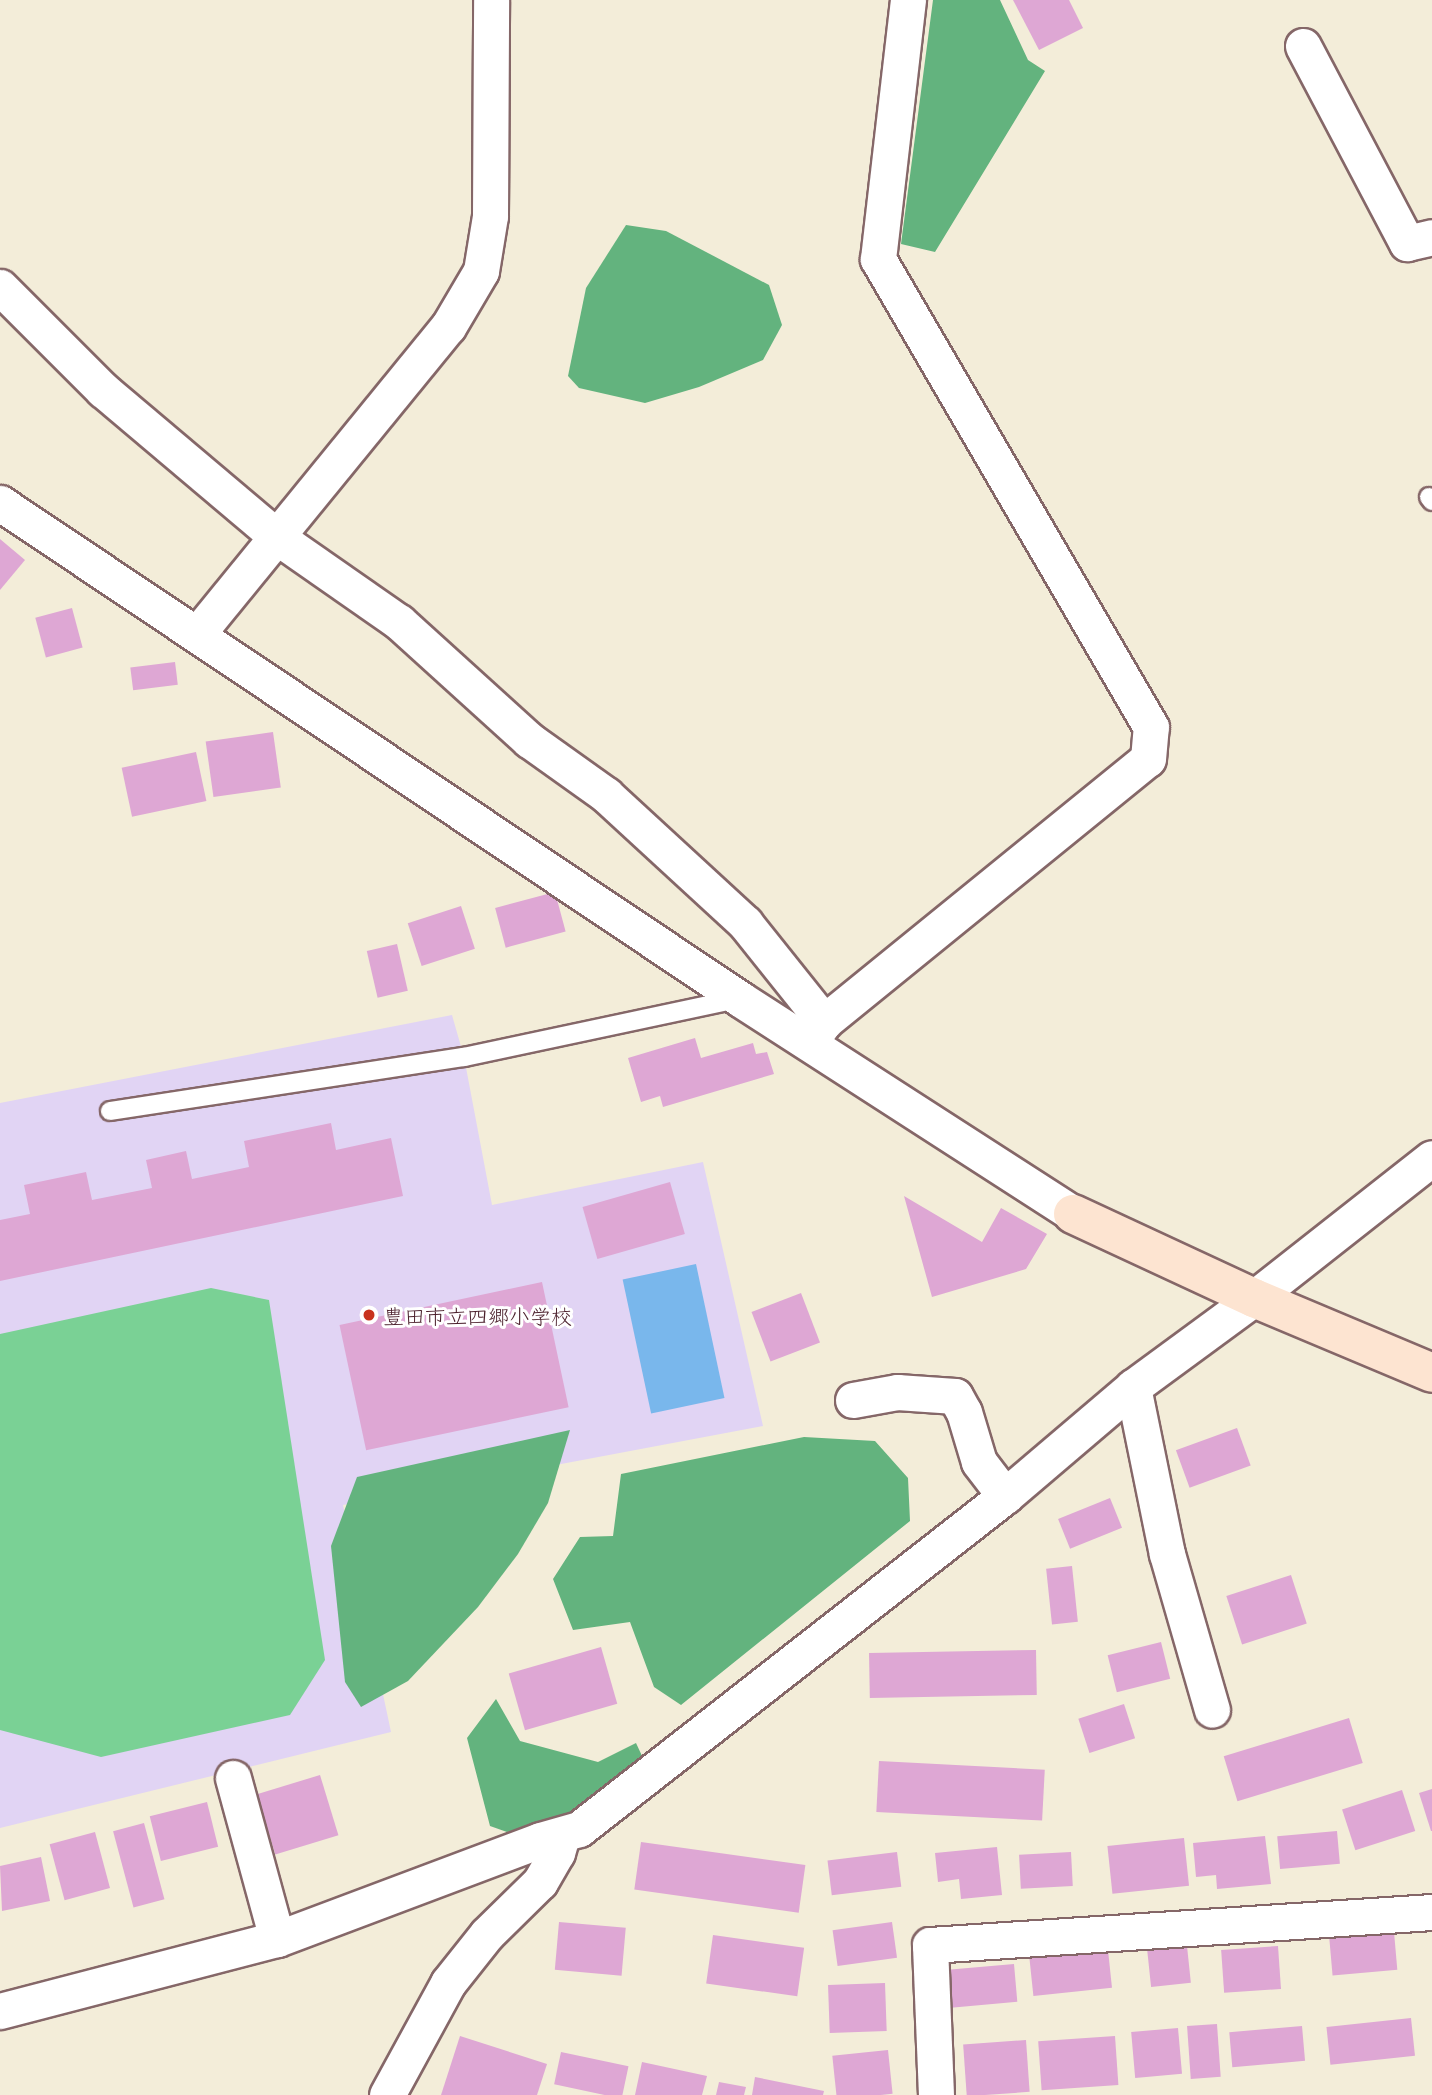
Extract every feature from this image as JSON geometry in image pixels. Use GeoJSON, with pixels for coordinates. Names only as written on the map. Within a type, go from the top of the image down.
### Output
{"type":"FeatureCollection","features":[{"type":"Feature","properties":{"kind":"street"},"geometry":{"type":"LineString","coordinates":[[198,632],[448,327],[481,271],[490,216],[491,0]]}},
{"type":"Feature","properties":{"kind":"street"},"geometry":{"type":"LineString","coordinates":[[817,1032],[1148,759],[1151,727],[878,259],[908,0]]}},
{"type":"Feature","properties":{"kind":"street"},"geometry":{"type":"LineString","coordinates":[[1303,46],[1407,243],[1432,237]]}},
{"type":"Feature","properties":{"kind":"street"},"geometry":{"type":"LineString","coordinates":[[0,287],[103,390],[277,537],[399,622],[529,740],[606,795],[745,923],[817,1032]]}},
{"type":"Feature","properties":{"kind":"street"},"geometry":{"type":"LineString","coordinates":[[0,503],[198,632],[740,999],[817,1032],[1073,1214],[1254,1298],[1432,1373]]}},
{"type":"Feature","properties":{"kind":"street"},"geometry":{"type":"LineString","coordinates":[[0,2011],[277,1939],[540,1840],[562,1835],[590,1821],[1005,1496],[1133,1387],[1254,1298],[1432,1158]]}},
{"type":"Feature","properties":{"kind":"street"},"geometry":{"type":"LineString","coordinates":[[1133,1387],[1167,1554],[1212,1710]]}},
{"type":"Feature","properties":{"kind":"street"},"geometry":{"type":"LineString","coordinates":[[853,1400],[897,1392],[955,1396],[964,1412],[979,1462],[1005,1496]]}},
{"type":"Feature","properties":{"kind":"street"},"geometry":{"type":"LineString","coordinates":[[233,1778],[277,1939]]}},
{"type":"Feature","properties":{"kind":"street"},"geometry":{"type":"LineString","coordinates":[[387,2095],[448,1983],[487,1934],[540,1882],[557,1853],[562,1835]]}},
{"type":"Feature","properties":{"kind":"street"},"geometry":{"type":"LineString","coordinates":[[936,2095],[930,1945],[1432,1912]]}},
{"type":"Feature","properties":{"kind":"lane"},"geometry":{"type":"LineString","coordinates":[[110,1111],[464,1057],[740,999]]}},
{"type":"Feature","properties":{"kind":"shaded area","name":"豊田市立四郷小学校"},"geometry":{"type":"Polygon","coordinates":[[[452,1015],[464,1057],[492,1205],[703,1162],[763,1426],[343,1505],[391,1732],[0,1828],[0,1103],[452,1015]]]}},
{"type":"Feature","properties":{"kind":"green space"},"geometry":{"type":"Polygon","coordinates":[[[933,0],[1000,0],[1028,60],[1045,71],[935,252],[901,244],[933,0]]]}},
{"type":"Feature","properties":{"kind":"green space"},"geometry":{"type":"Polygon","coordinates":[[[626,225],[666,231],[769,285],[782,325],[763,360],[699,387],[645,403],[579,388],[568,376],[586,288],[626,225]]]}},
{"type":"Feature","properties":{"kind":"green space"},"geometry":{"type":"Polygon","coordinates":[[[211,1288],[269,1300],[325,1660],[290,1715],[101,1757],[0,1730],[0,1334],[211,1288]]]}},
{"type":"Feature","properties":{"kind":"green space"},"geometry":{"type":"Polygon","coordinates":[[[570,1430],[548,1503],[518,1554],[478,1607],[408,1681],[361,1707],[345,1682],[331,1546],[357,1477],[570,1430]]]}},
{"type":"Feature","properties":{"kind":"green space"},"geometry":{"type":"Polygon","coordinates":[[[804,1437],[875,1441],[908,1478],[910,1521],[681,1705],[654,1687],[630,1622],[573,1630],[553,1579],[580,1537],[613,1536],[621,1474],[804,1437]]]}},
{"type":"Feature","properties":{"kind":"green space"},"geometry":{"type":"Polygon","coordinates":[[[496,1699],[520,1741],[598,1762],[636,1743],[643,1758],[569,1814],[507,1832],[490,1826],[467,1738],[496,1699]]]}},
{"type":"Feature","properties":{"kind":"water"},"geometry":{"type":"Polygon","coordinates":[[[696,1264],[724,1398],[651,1414],[623,1280],[696,1264]]]}},
{"type":"Feature","properties":{"kind":"building"},"geometry":{"type":"Polygon","coordinates":[[[1013,0],[1069,0],[1083,28],[1039,50],[1013,0]]]}},
{"type":"Feature","properties":{"kind":"building"},"geometry":{"type":"Polygon","coordinates":[[[0,539],[25,560],[0,590],[0,539]]]}},
{"type":"Feature","properties":{"kind":"building"},"geometry":{"type":"Polygon","coordinates":[[[72,608],[83,648],[46,657],[35,618],[72,608]]]}},
{"type":"Feature","properties":{"kind":"building"},"geometry":{"type":"Polygon","coordinates":[[[175,662],[178,685],[133,690],[130,667],[175,662]]]}},
{"type":"Feature","properties":{"kind":"building"},"geometry":{"type":"Polygon","coordinates":[[[273,732],[281,787],[213,797],[206,741],[273,732]]]}},
{"type":"Feature","properties":{"kind":"building"},"geometry":{"type":"Polygon","coordinates":[[[196,752],[206,801],[132,817],[122,768],[196,752]]]}},
{"type":"Feature","properties":{"kind":"building"},"geometry":{"type":"Polygon","coordinates":[[[555,892],[566,932],[506,948],[495,908],[555,892]]]}},
{"type":"Feature","properties":{"kind":"building"},"geometry":{"type":"Polygon","coordinates":[[[461,906],[475,949],[422,966],[408,923],[461,906]]]}},
{"type":"Feature","properties":{"kind":"building"},"geometry":{"type":"Polygon","coordinates":[[[397,944],[408,991],[378,998],[367,951],[397,944]]]}},
{"type":"Feature","properties":{"kind":"building"},"geometry":{"type":"Polygon","coordinates":[[[695,1038],[701,1058],[753,1043],[756,1054],[767,1052],[774,1074],[663,1107],[660,1096],[641,1102],[628,1058],[695,1038]]]}},
{"type":"Feature","properties":{"kind":"building"},"geometry":{"type":"Polygon","coordinates":[[[331,1123],[336,1150],[391,1138],[403,1196],[0,1281],[0,1220],[30,1214],[24,1185],[86,1172],[92,1200],[152,1188],[146,1160],[186,1151],[192,1179],[249,1167],[244,1141],[331,1123]]]}},
{"type":"Feature","properties":{"kind":"building"},"geometry":{"type":"Polygon","coordinates":[[[670,1182],[685,1234],[597,1259],[583,1207],[670,1182]]]}},
{"type":"Feature","properties":{"kind":"building"},"geometry":{"type":"Polygon","coordinates":[[[904,1196],[982,1242],[1001,1208],[1047,1234],[1026,1269],[932,1297],[904,1196]]]}},
{"type":"Feature","properties":{"kind":"building"},"geometry":{"type":"Polygon","coordinates":[[[542,1282],[569,1407],[366,1450],[340,1325],[542,1282]]]}},
{"type":"Feature","properties":{"kind":"building"},"geometry":{"type":"Polygon","coordinates":[[[801,1293],[820,1342],[771,1361],[752,1312],[801,1293]]]}},
{"type":"Feature","properties":{"kind":"building"},"geometry":{"type":"Polygon","coordinates":[[[1237,1428],[1251,1466],[1190,1488],[1176,1450],[1237,1428]]]}},
{"type":"Feature","properties":{"kind":"building"},"geometry":{"type":"Polygon","coordinates":[[[1110,1498],[1122,1528],[1070,1549],[1058,1519],[1110,1498]]]}},
{"type":"Feature","properties":{"kind":"building"},"geometry":{"type":"Polygon","coordinates":[[[1072,1566],[1078,1622],[1052,1624],[1046,1569],[1072,1566]]]}},
{"type":"Feature","properties":{"kind":"building"},"geometry":{"type":"Polygon","coordinates":[[[1291,1575],[1307,1624],[1242,1645],[1226,1596],[1291,1575]]]}},
{"type":"Feature","properties":{"kind":"building"},"geometry":{"type":"Polygon","coordinates":[[[1161,1642],[1170,1679],[1117,1692],[1108,1655],[1161,1642]]]}},
{"type":"Feature","properties":{"kind":"building"},"geometry":{"type":"Polygon","coordinates":[[[601,1647],[617,1704],[525,1730],[509,1673],[601,1647]]]}},
{"type":"Feature","properties":{"kind":"building"},"geometry":{"type":"Polygon","coordinates":[[[1036,1650],[1037,1695],[870,1698],[869,1653],[1036,1650]]]}},
{"type":"Feature","properties":{"kind":"building"},"geometry":{"type":"Polygon","coordinates":[[[1124,1704],[1135,1738],[1089,1753],[1078,1719],[1124,1704]]]}},
{"type":"Feature","properties":{"kind":"building"},"geometry":{"type":"Polygon","coordinates":[[[1349,1718],[1363,1763],[1237,1801],[1224,1756],[1349,1718]]]}},
{"type":"Feature","properties":{"kind":"building"},"geometry":{"type":"Polygon","coordinates":[[[879,1761],[1045,1770],[1042,1821],[876,1812],[879,1761]]]}},
{"type":"Feature","properties":{"kind":"building"},"geometry":{"type":"Polygon","coordinates":[[[320,1775],[338,1835],[275,1855],[257,1794],[320,1775]]]}},
{"type":"Feature","properties":{"kind":"building"},"geometry":{"type":"Polygon","coordinates":[[[1432,1789],[1432,1831],[1431,1831],[1419,1793],[1432,1789]]]}},
{"type":"Feature","properties":{"kind":"building"},"geometry":{"type":"Polygon","coordinates":[[[1402,1790],[1415,1831],[1355,1850],[1342,1809],[1402,1790]]]}},
{"type":"Feature","properties":{"kind":"building"},"geometry":{"type":"Polygon","coordinates":[[[207,1802],[218,1847],[161,1861],[150,1816],[207,1802]]]}},
{"type":"Feature","properties":{"kind":"building"},"geometry":{"type":"Polygon","coordinates":[[[144,1823],[164,1899],[134,1908],[113,1831],[144,1823]]]}},
{"type":"Feature","properties":{"kind":"building"},"geometry":{"type":"Polygon","coordinates":[[[1337,1831],[1340,1864],[1280,1869],[1277,1836],[1337,1831]]]}},
{"type":"Feature","properties":{"kind":"building"},"geometry":{"type":"Polygon","coordinates":[[[95,1832],[110,1888],[65,1900],[50,1844],[95,1832]]]}},
{"type":"Feature","properties":{"kind":"building"},"geometry":{"type":"Polygon","coordinates":[[[1265,1836],[1271,1884],[1217,1889],[1216,1875],[1196,1877],[1193,1843],[1265,1836]]]}},
{"type":"Feature","properties":{"kind":"building"},"geometry":{"type":"Polygon","coordinates":[[[1184,1838],[1189,1886],[1112,1894],[1107,1846],[1184,1838]]]}},
{"type":"Feature","properties":{"kind":"building"},"geometry":{"type":"Polygon","coordinates":[[[641,1842],[805,1865],[799,1913],[634,1890],[641,1842]]]}},
{"type":"Feature","properties":{"kind":"building"},"geometry":{"type":"Polygon","coordinates":[[[997,1847],[1002,1895],[961,1899],[959,1879],[938,1882],[935,1853],[997,1847]]]}},
{"type":"Feature","properties":{"kind":"building"},"geometry":{"type":"Polygon","coordinates":[[[897,1852],[901,1887],[832,1895],[828,1861],[897,1852]]]}},
{"type":"Feature","properties":{"kind":"building"},"geometry":{"type":"Polygon","coordinates":[[[1071,1852],[1073,1886],[1021,1889],[1019,1855],[1071,1852]]]}},
{"type":"Feature","properties":{"kind":"building"},"geometry":{"type":"Polygon","coordinates":[[[41,1857],[50,1901],[2,1911],[0,1866],[41,1857]]]}},
{"type":"Feature","properties":{"kind":"building"},"geometry":{"type":"Polygon","coordinates":[[[559,1922],[626,1928],[622,1976],[555,1970],[559,1922]]]}},
{"type":"Feature","properties":{"kind":"building"},"geometry":{"type":"Polygon","coordinates":[[[892,1922],[897,1958],[838,1966],[833,1930],[892,1922]]]}},
{"type":"Feature","properties":{"kind":"building"},"geometry":{"type":"Polygon","coordinates":[[[1394,1932],[1397,1970],[1333,1976],[1329,1938],[1394,1932]]]}},
{"type":"Feature","properties":{"kind":"building"},"geometry":{"type":"Polygon","coordinates":[[[713,1935],[804,1948],[797,1996],[706,1984],[713,1935]]]}},
{"type":"Feature","properties":{"kind":"building"},"geometry":{"type":"Polygon","coordinates":[[[1187,1946],[1191,1983],[1151,1987],[1147,1950],[1187,1946]]]}},
{"type":"Feature","properties":{"kind":"building"},"geometry":{"type":"Polygon","coordinates":[[[1278,1946],[1281,1989],[1224,1993],[1221,1950],[1278,1946]]]}},
{"type":"Feature","properties":{"kind":"building"},"geometry":{"type":"Polygon","coordinates":[[[1108,1950],[1112,1988],[1033,1996],[1029,1958],[1108,1950]]]}},
{"type":"Feature","properties":{"kind":"building"},"geometry":{"type":"Polygon","coordinates":[[[1014,1964],[1017,2002],[946,2008],[942,1970],[1014,1964]]]}},
{"type":"Feature","properties":{"kind":"building"},"geometry":{"type":"Polygon","coordinates":[[[885,1983],[887,2031],[830,2033],[828,1985],[885,1983]]]}},
{"type":"Feature","properties":{"kind":"building"},"geometry":{"type":"Polygon","coordinates":[[[1411,2018],[1415,2056],[1330,2065],[1326,2027],[1411,2018]]]}},
{"type":"Feature","properties":{"kind":"building"},"geometry":{"type":"Polygon","coordinates":[[[1217,2024],[1221,2077],[1191,2079],[1187,2026],[1217,2024]]]}},
{"type":"Feature","properties":{"kind":"building"},"geometry":{"type":"Polygon","coordinates":[[[1302,2026],[1305,2061],[1232,2067],[1229,2032],[1302,2026]]]}},
{"type":"Feature","properties":{"kind":"building"},"geometry":{"type":"Polygon","coordinates":[[[1178,2028],[1182,2074],[1135,2078],[1131,2032],[1178,2028]]]}},
{"type":"Feature","properties":{"kind":"building"},"geometry":{"type":"Polygon","coordinates":[[[460,2036],[547,2064],[537,2095],[441,2095],[460,2036]]]}},
{"type":"Feature","properties":{"kind":"building"},"geometry":{"type":"Polygon","coordinates":[[[1115,2036],[1118,2085],[1042,2090],[1038,2041],[1115,2036]]]}},
{"type":"Feature","properties":{"kind":"building"},"geometry":{"type":"Polygon","coordinates":[[[1026,2040],[1030,2092],[967,2095],[963,2044],[1026,2040]]]}},
{"type":"Feature","properties":{"kind":"building"},"geometry":{"type":"Polygon","coordinates":[[[888,2050],[893,2094],[836,2095],[832,2056],[888,2050]]]}},
{"type":"Feature","properties":{"kind":"building"},"geometry":{"type":"Polygon","coordinates":[[[561,2052],[628,2066],[622,2095],[605,2095],[554,2084],[561,2052]]]}},
{"type":"Feature","properties":{"kind":"building"},"geometry":{"type":"Polygon","coordinates":[[[642,2062],[707,2076],[702,2095],[635,2095],[642,2062]]]}},
{"type":"Feature","properties":{"kind":"building"},"geometry":{"type":"Polygon","coordinates":[[[755,2077],[824,2091],[823,2095],[752,2095],[755,2077]]]}},
{"type":"Feature","properties":{"kind":"building"},"geometry":{"type":"Polygon","coordinates":[[[719,2082],[746,2087],[744,2095],[716,2095],[719,2082]]]}},
{"type":"Feature","properties":{"kind":"place","name":"豊田市立四郷小学校"},"geometry":{"type":"Point","coordinates":[369,1315]}}]}
